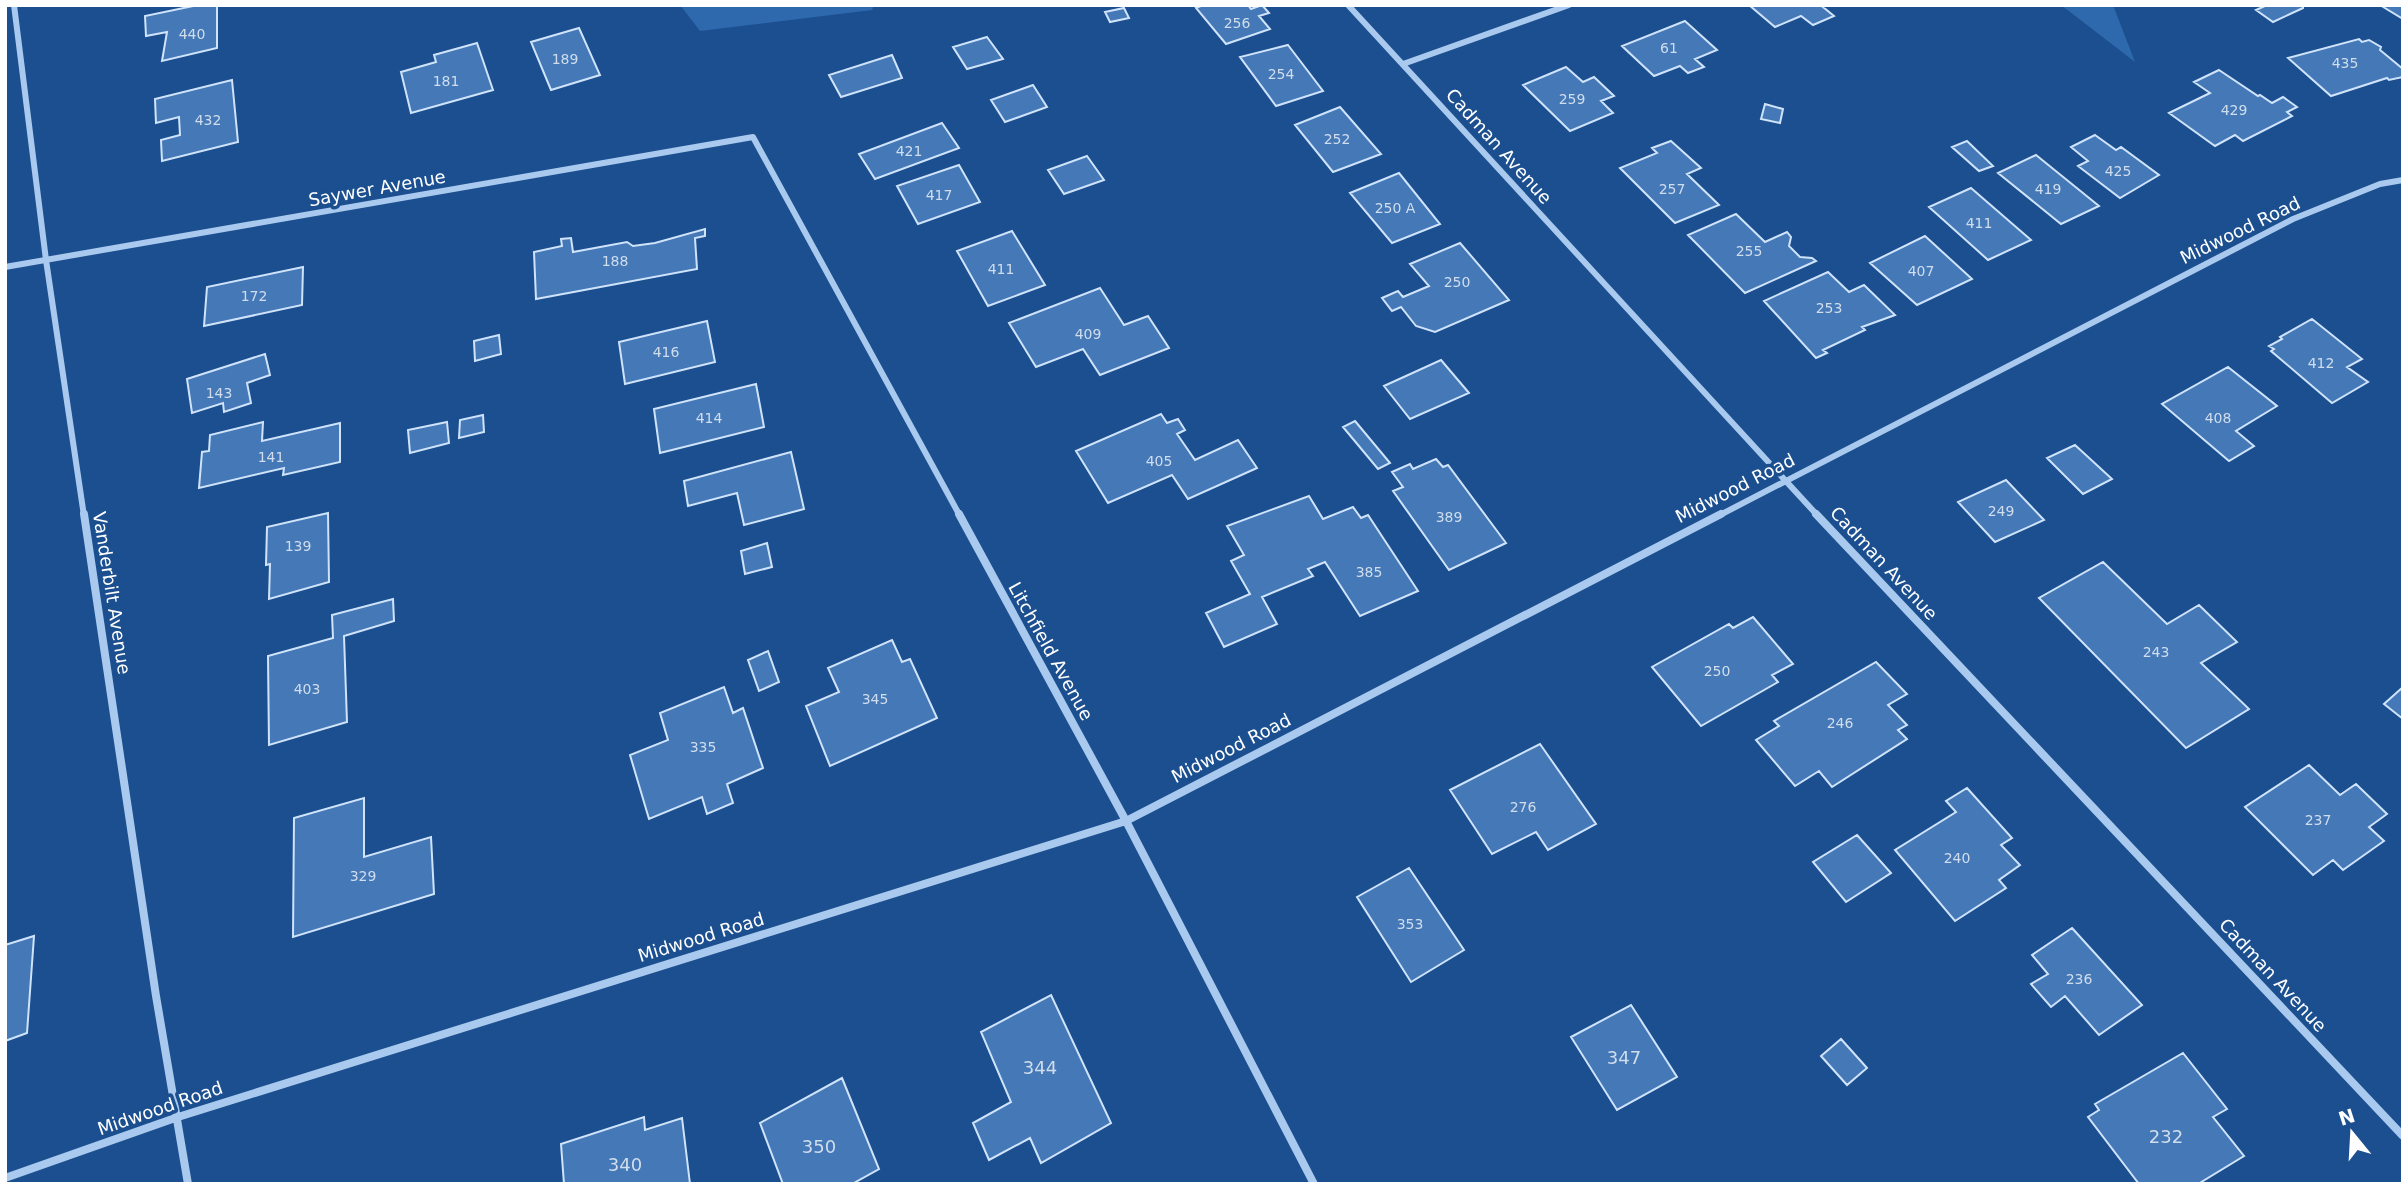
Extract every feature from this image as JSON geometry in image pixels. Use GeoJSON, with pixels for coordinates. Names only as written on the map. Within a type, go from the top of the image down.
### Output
{"type":"FeatureCollection","features":[{"type":"Feature","properties":{"kind":"street","name":"Vanderbilt Avenue"},"geometry":{"type":"LineString","coordinates":[[14,5],[46,260],[156,996],[188,1184]]}},
{"type":"Feature","properties":{"kind":"street","name":"Cadman Avenue"},"geometry":{"type":"LineString","coordinates":[[1348,5],[1784,480],[2403,1136]]}},
{"type":"Feature","properties":{"kind":"street"},"geometry":{"type":"LineString","coordinates":[[1403,64],[1569,5]]}},
{"type":"Feature","properties":{"kind":"street","name":"Saywer Avenue"},"geometry":{"type":"LineString","coordinates":[[5,267],[753,137]]}},
{"type":"Feature","properties":{"kind":"street","name":"Litchfield Avenue"},"geometry":{"type":"LineString","coordinates":[[753,137],[1126,821],[1314,1184]]}},
{"type":"Feature","properties":{"kind":"street","name":"Midwood Road"},"geometry":{"type":"LineString","coordinates":[[5,1178],[178,1117],[1126,821],[2293,219],[2379,184],[2403,180]]}},
{"type":"Feature","properties":{"kind":"shaded area"},"geometry":{"type":"Polygon","coordinates":[[[680,5],[874,5],[872,10],[700,31],[680,5]]]}},
{"type":"Feature","properties":{"kind":"shaded area"},"geometry":{"type":"Polygon","coordinates":[[[2061,5],[2113,5],[2135,62],[2061,5]]]}},
{"type":"Feature","properties":{"kind":"building"},"geometry":{"type":"Polygon","coordinates":[[[198,5],[217,5],[217,48],[162,61],[167,32],[146,36],[145,16],[198,5]]]}},
{"type":"Feature","properties":{"kind":"building"},"geometry":{"type":"Polygon","coordinates":[[[1203,5],[1248,5],[1251,9],[1262,5],[1269,13],[1259,16],[1270,29],[1226,44],[1196,8],[1203,5]]]}},
{"type":"Feature","properties":{"kind":"building"},"geometry":{"type":"Polygon","coordinates":[[[1749,5],[1828,5],[1823,7],[1834,16],[1813,25],[1801,16],[1775,27],[1749,5]]]}},
{"type":"Feature","properties":{"kind":"building"},"geometry":{"type":"Polygon","coordinates":[[[2267,5],[2303,5],[2303,8],[2273,22],[2256,10],[2267,5]]]}},
{"type":"Feature","properties":{"kind":"building"},"geometry":{"type":"Polygon","coordinates":[[[2380,5],[2403,5],[2403,19],[2380,5]]]}},
{"type":"Feature","properties":{"kind":"building"},"geometry":{"type":"Polygon","coordinates":[[[1124,8],[1129,18],[1110,22],[1105,12],[1124,8]]]}},
{"type":"Feature","properties":{"kind":"building"},"geometry":{"type":"Polygon","coordinates":[[[1685,21],[1717,50],[1695,59],[1704,67],[1688,73],[1680,66],[1654,76],[1622,46],[1685,21]]]}},
{"type":"Feature","properties":{"kind":"building"},"geometry":{"type":"Polygon","coordinates":[[[579,28],[600,75],[551,90],[531,42],[579,28]]]}},
{"type":"Feature","properties":{"kind":"building"},"geometry":{"type":"Polygon","coordinates":[[[987,37],[1003,59],[967,69],[953,47],[987,37]]]}},
{"type":"Feature","properties":{"kind":"building"},"geometry":{"type":"Polygon","coordinates":[[[2359,39],[2362,42],[2369,40],[2381,47],[2380,50],[2403,69],[2403,77],[2389,80],[2387,78],[2331,96],[2288,58],[2359,39]]]}},
{"type":"Feature","properties":{"kind":"building"},"geometry":{"type":"Polygon","coordinates":[[[477,43],[493,90],[411,113],[401,72],[436,62],[434,55],[477,43]]]}},
{"type":"Feature","properties":{"kind":"building"},"geometry":{"type":"Polygon","coordinates":[[[1288,45],[1323,91],[1276,106],[1240,57],[1288,45]]]}},
{"type":"Feature","properties":{"kind":"building"},"geometry":{"type":"Polygon","coordinates":[[[892,55],[902,78],[841,97],[829,75],[892,55]]]}},
{"type":"Feature","properties":{"kind":"building"},"geometry":{"type":"Polygon","coordinates":[[[1566,67],[1583,82],[1594,77],[1614,96],[1601,101],[1613,113],[1570,131],[1523,85],[1566,67]]]}},
{"type":"Feature","properties":{"kind":"building"},"geometry":{"type":"Polygon","coordinates":[[[2219,70],[2272,103],[2283,97],[2297,107],[2287,112],[2292,116],[2243,141],[2235,135],[2215,146],[2169,113],[2210,93],[2194,82],[2219,70]]]}},
{"type":"Feature","properties":{"kind":"building"},"geometry":{"type":"Polygon","coordinates":[[[232,80],[238,142],[162,161],[161,140],[180,135],[179,117],[156,123],[155,99],[232,80]]]}},
{"type":"Feature","properties":{"kind":"building"},"geometry":{"type":"Polygon","coordinates":[[[1033,85],[1047,107],[1005,122],[991,100],[1033,85]]]}},
{"type":"Feature","properties":{"kind":"building"},"geometry":{"type":"Polygon","coordinates":[[[1765,104],[1783,109],[1780,123],[1761,119],[1765,104]]]}},
{"type":"Feature","properties":{"kind":"building"},"geometry":{"type":"Polygon","coordinates":[[[1340,107],[1381,154],[1333,172],[1295,125],[1340,107]]]}},
{"type":"Feature","properties":{"kind":"building"},"geometry":{"type":"Polygon","coordinates":[[[942,123],[959,148],[875,179],[859,154],[942,123]]]}},
{"type":"Feature","properties":{"kind":"building"},"geometry":{"type":"Polygon","coordinates":[[[2095,135],[2116,150],[2121,147],[2159,175],[2120,198],[2078,166],[2088,161],[2071,147],[2095,135]]]}},
{"type":"Feature","properties":{"kind":"building"},"geometry":{"type":"Polygon","coordinates":[[[1671,141],[1701,168],[1687,174],[1719,205],[1675,223],[1620,168],[1657,153],[1652,148],[1671,141]]]}},
{"type":"Feature","properties":{"kind":"building"},"geometry":{"type":"Polygon","coordinates":[[[1967,141],[1993,166],[1979,171],[1952,147],[1967,141]]]}},
{"type":"Feature","properties":{"kind":"building"},"geometry":{"type":"Polygon","coordinates":[[[2036,155],[2099,206],[2061,224],[1998,173],[2036,155]]]}},
{"type":"Feature","properties":{"kind":"building"},"geometry":{"type":"Polygon","coordinates":[[[1087,156],[1104,180],[1064,194],[1048,170],[1087,156]]]}},
{"type":"Feature","properties":{"kind":"building"},"geometry":{"type":"Polygon","coordinates":[[[959,165],[980,202],[918,224],[897,186],[959,165]]]}},
{"type":"Feature","properties":{"kind":"building"},"geometry":{"type":"Polygon","coordinates":[[[1399,173],[1440,224],[1392,243],[1350,193],[1399,173]]]}},
{"type":"Feature","properties":{"kind":"building"},"geometry":{"type":"Polygon","coordinates":[[[1971,188],[2031,240],[1988,260],[1929,207],[1971,188]]]}},
{"type":"Feature","properties":{"kind":"building"},"geometry":{"type":"Polygon","coordinates":[[[1736,214],[1765,242],[1787,232],[1791,237],[1789,246],[1800,257],[1816,261],[1745,293],[1688,235],[1736,214]]]}},
{"type":"Feature","properties":{"kind":"building"},"geometry":{"type":"Polygon","coordinates":[[[705,229],[705,236],[695,238],[697,269],[536,299],[534,252],[562,246],[561,239],[571,238],[573,252],[627,242],[633,246],[655,243],[705,229]]]}},
{"type":"Feature","properties":{"kind":"building"},"geometry":{"type":"Polygon","coordinates":[[[1012,231],[1045,285],[988,306],[957,251],[1012,231]]]}},
{"type":"Feature","properties":{"kind":"building"},"geometry":{"type":"Polygon","coordinates":[[[1925,236],[1972,279],[1917,305],[1870,263],[1925,236]]]}},
{"type":"Feature","properties":{"kind":"building"},"geometry":{"type":"Polygon","coordinates":[[[1460,243],[1509,300],[1435,332],[1416,326],[1401,307],[1392,311],[1382,298],[1398,291],[1403,297],[1429,286],[1410,264],[1460,243]]]}},
{"type":"Feature","properties":{"kind":"building"},"geometry":{"type":"Polygon","coordinates":[[[303,267],[302,305],[204,326],[207,287],[303,267]]]}},
{"type":"Feature","properties":{"kind":"building"},"geometry":{"type":"Polygon","coordinates":[[[1828,272],[1849,292],[1864,285],[1895,315],[1862,327],[1865,330],[1823,350],[1827,353],[1816,358],[1764,301],[1828,272]]]}},
{"type":"Feature","properties":{"kind":"building"},"geometry":{"type":"Polygon","coordinates":[[[1100,288],[1124,325],[1148,316],[1169,348],[1100,375],[1083,349],[1036,367],[1009,323],[1100,288]]]}},
{"type":"Feature","properties":{"kind":"building"},"geometry":{"type":"Polygon","coordinates":[[[2312,319],[2362,359],[2347,367],[2368,382],[2332,403],[2271,351],[2274,349],[2269,346],[2312,319]]]}},
{"type":"Feature","properties":{"kind":"building"},"geometry":{"type":"Polygon","coordinates":[[[707,321],[715,362],[625,384],[619,342],[707,321]]]}},
{"type":"Feature","properties":{"kind":"building"},"geometry":{"type":"Polygon","coordinates":[[[499,335],[501,354],[475,361],[474,341],[499,335]]]}},
{"type":"Feature","properties":{"kind":"building"},"geometry":{"type":"Polygon","coordinates":[[[265,354],[270,375],[247,383],[251,403],[224,412],[223,403],[192,413],[187,379],[265,354]]]}},
{"type":"Feature","properties":{"kind":"building"},"geometry":{"type":"Polygon","coordinates":[[[1441,360],[1469,393],[1410,419],[1384,386],[1441,360]]]}},
{"type":"Feature","properties":{"kind":"building"},"geometry":{"type":"Polygon","coordinates":[[[2228,367],[2277,406],[2236,431],[2254,446],[2229,461],[2162,404],[2228,367]]]}},
{"type":"Feature","properties":{"kind":"building"},"geometry":{"type":"Polygon","coordinates":[[[756,384],[764,427],[660,453],[654,409],[756,384]]]}},
{"type":"Feature","properties":{"kind":"building"},"geometry":{"type":"Polygon","coordinates":[[[1161,414],[1167,423],[1178,419],[1185,430],[1177,434],[1195,460],[1238,440],[1257,468],[1188,499],[1172,475],[1108,503],[1076,451],[1161,414]]]}},
{"type":"Feature","properties":{"kind":"building"},"geometry":{"type":"Polygon","coordinates":[[[483,415],[484,432],[459,438],[460,420],[483,415]]]}},
{"type":"Feature","properties":{"kind":"building"},"geometry":{"type":"Polygon","coordinates":[[[1355,421],[1390,463],[1378,469],[1343,427],[1355,421]]]}},
{"type":"Feature","properties":{"kind":"building"},"geometry":{"type":"Polygon","coordinates":[[[263,422],[262,441],[340,423],[340,462],[283,475],[284,468],[199,488],[202,452],[209,451],[210,435],[263,422]]]}},
{"type":"Feature","properties":{"kind":"building"},"geometry":{"type":"Polygon","coordinates":[[[447,422],[449,443],[410,453],[408,430],[447,422]]]}},
{"type":"Feature","properties":{"kind":"building"},"geometry":{"type":"Polygon","coordinates":[[[2075,445],[2112,479],[2083,494],[2047,458],[2075,445]]]}},
{"type":"Feature","properties":{"kind":"building"},"geometry":{"type":"Polygon","coordinates":[[[791,452],[804,509],[744,525],[737,493],[688,506],[684,481],[791,452]]]}},
{"type":"Feature","properties":{"kind":"building"},"geometry":{"type":"Polygon","coordinates":[[[1436,459],[1443,467],[1448,465],[1506,543],[1449,570],[1393,491],[1403,487],[1392,472],[1410,464],[1413,469],[1436,459]]]}},
{"type":"Feature","properties":{"kind":"building"},"geometry":{"type":"Polygon","coordinates":[[[2006,480],[2044,520],[1995,542],[1958,502],[2006,480]]]}},
{"type":"Feature","properties":{"kind":"building"},"geometry":{"type":"Polygon","coordinates":[[[1309,496],[1323,519],[1353,507],[1361,518],[1368,515],[1418,591],[1360,616],[1325,562],[1308,569],[1313,576],[1262,597],[1277,624],[1224,647],[1206,613],[1250,594],[1231,561],[1244,555],[1227,526],[1309,496]]]}},
{"type":"Feature","properties":{"kind":"building"},"geometry":{"type":"Polygon","coordinates":[[[328,513],[329,582],[269,599],[267,527],[328,513]]]}},
{"type":"Feature","properties":{"kind":"building"},"geometry":{"type":"Polygon","coordinates":[[[767,543],[772,567],[745,574],[741,551],[767,543]]]}},
{"type":"Feature","properties":{"kind":"building"},"geometry":{"type":"Polygon","coordinates":[[[2103,562],[2167,624],[2199,605],[2237,642],[2201,663],[2249,709],[2186,748],[2039,598],[2103,562]]]}},
{"type":"Feature","properties":{"kind":"building"},"geometry":{"type":"Polygon","coordinates":[[[393,599],[394,621],[344,636],[347,722],[269,745],[268,656],[333,638],[332,615],[393,599]]]}},
{"type":"Feature","properties":{"kind":"building"},"geometry":{"type":"Polygon","coordinates":[[[1753,617],[1793,664],[1772,675],[1778,682],[1701,726],[1652,667],[1729,624],[1733,628],[1753,617]]]}},
{"type":"Feature","properties":{"kind":"building"},"geometry":{"type":"Polygon","coordinates":[[[892,640],[902,662],[910,659],[937,718],[830,766],[806,706],[839,692],[828,668],[892,640]]]}},
{"type":"Feature","properties":{"kind":"building"},"geometry":{"type":"Polygon","coordinates":[[[768,651],[779,682],[759,691],[748,660],[768,651]]]}},
{"type":"Feature","properties":{"kind":"building"},"geometry":{"type":"Polygon","coordinates":[[[1876,662],[1907,694],[1888,705],[1907,725],[1898,730],[1907,739],[1832,787],[1819,771],[1795,786],[1756,740],[1779,726],[1774,721],[1876,662]]]}},
{"type":"Feature","properties":{"kind":"building"},"geometry":{"type":"Polygon","coordinates":[[[724,687],[733,713],[743,708],[763,768],[727,784],[733,803],[707,814],[702,797],[649,819],[630,755],[668,740],[660,713],[724,687]]]}},
{"type":"Feature","properties":{"kind":"building"},"geometry":{"type":"Polygon","coordinates":[[[2403,687],[2403,719],[2384,704],[2403,687]]]}},
{"type":"Feature","properties":{"kind":"building"},"geometry":{"type":"Polygon","coordinates":[[[1540,744],[1596,824],[1548,850],[1536,832],[1492,854],[1450,790],[1540,744]]]}},
{"type":"Feature","properties":{"kind":"building"},"geometry":{"type":"Polygon","coordinates":[[[2309,765],[2340,795],[2356,784],[2387,814],[2369,827],[2384,841],[2343,870],[2333,860],[2313,875],[2245,807],[2309,765]]]}},
{"type":"Feature","properties":{"kind":"building"},"geometry":{"type":"Polygon","coordinates":[[[1967,788],[2012,838],[2001,845],[2020,865],[1999,880],[2006,888],[1955,921],[1895,850],[1956,812],[1946,801],[1967,788]]]}},
{"type":"Feature","properties":{"kind":"building"},"geometry":{"type":"Polygon","coordinates":[[[364,798],[364,857],[431,837],[434,894],[293,937],[294,818],[364,798]]]}},
{"type":"Feature","properties":{"kind":"building"},"geometry":{"type":"Polygon","coordinates":[[[1857,835],[1891,873],[1846,902],[1813,862],[1857,835]]]}},
{"type":"Feature","properties":{"kind":"building"},"geometry":{"type":"Polygon","coordinates":[[[1409,868],[1464,950],[1411,982],[1357,897],[1409,868]]]}},
{"type":"Feature","properties":{"kind":"building"},"geometry":{"type":"Polygon","coordinates":[[[2072,928],[2142,1005],[2099,1035],[2065,996],[2051,1007],[2031,984],[2048,974],[2032,955],[2072,928]]]}},
{"type":"Feature","properties":{"kind":"building"},"geometry":{"type":"Polygon","coordinates":[[[34,936],[27,1033],[5,1041],[5,945],[34,936]]]}},
{"type":"Feature","properties":{"kind":"building"},"geometry":{"type":"Polygon","coordinates":[[[1051,995],[1111,1123],[1041,1163],[1030,1138],[989,1160],[973,1123],[1011,1102],[981,1032],[1051,995]]]}},
{"type":"Feature","properties":{"kind":"building"},"geometry":{"type":"Polygon","coordinates":[[[1631,1005],[1677,1077],[1617,1110],[1571,1037],[1631,1005]]]}},
{"type":"Feature","properties":{"kind":"building"},"geometry":{"type":"Polygon","coordinates":[[[1841,1039],[1867,1068],[1847,1085],[1821,1056],[1841,1039]]]}},
{"type":"Feature","properties":{"kind":"building"},"geometry":{"type":"Polygon","coordinates":[[[2183,1053],[2227,1109],[2213,1117],[2244,1156],[2198,1184],[2139,1184],[2088,1117],[2099,1110],[2095,1104],[2183,1053]]]}},
{"type":"Feature","properties":{"kind":"building"},"geometry":{"type":"Polygon","coordinates":[[[842,1078],[879,1169],[852,1184],[783,1184],[760,1123],[842,1078]]]}},
{"type":"Feature","properties":{"kind":"building"},"geometry":{"type":"Polygon","coordinates":[[[644,1117],[645,1130],[682,1118],[690,1184],[564,1184],[561,1144],[644,1117]]]}}]}
